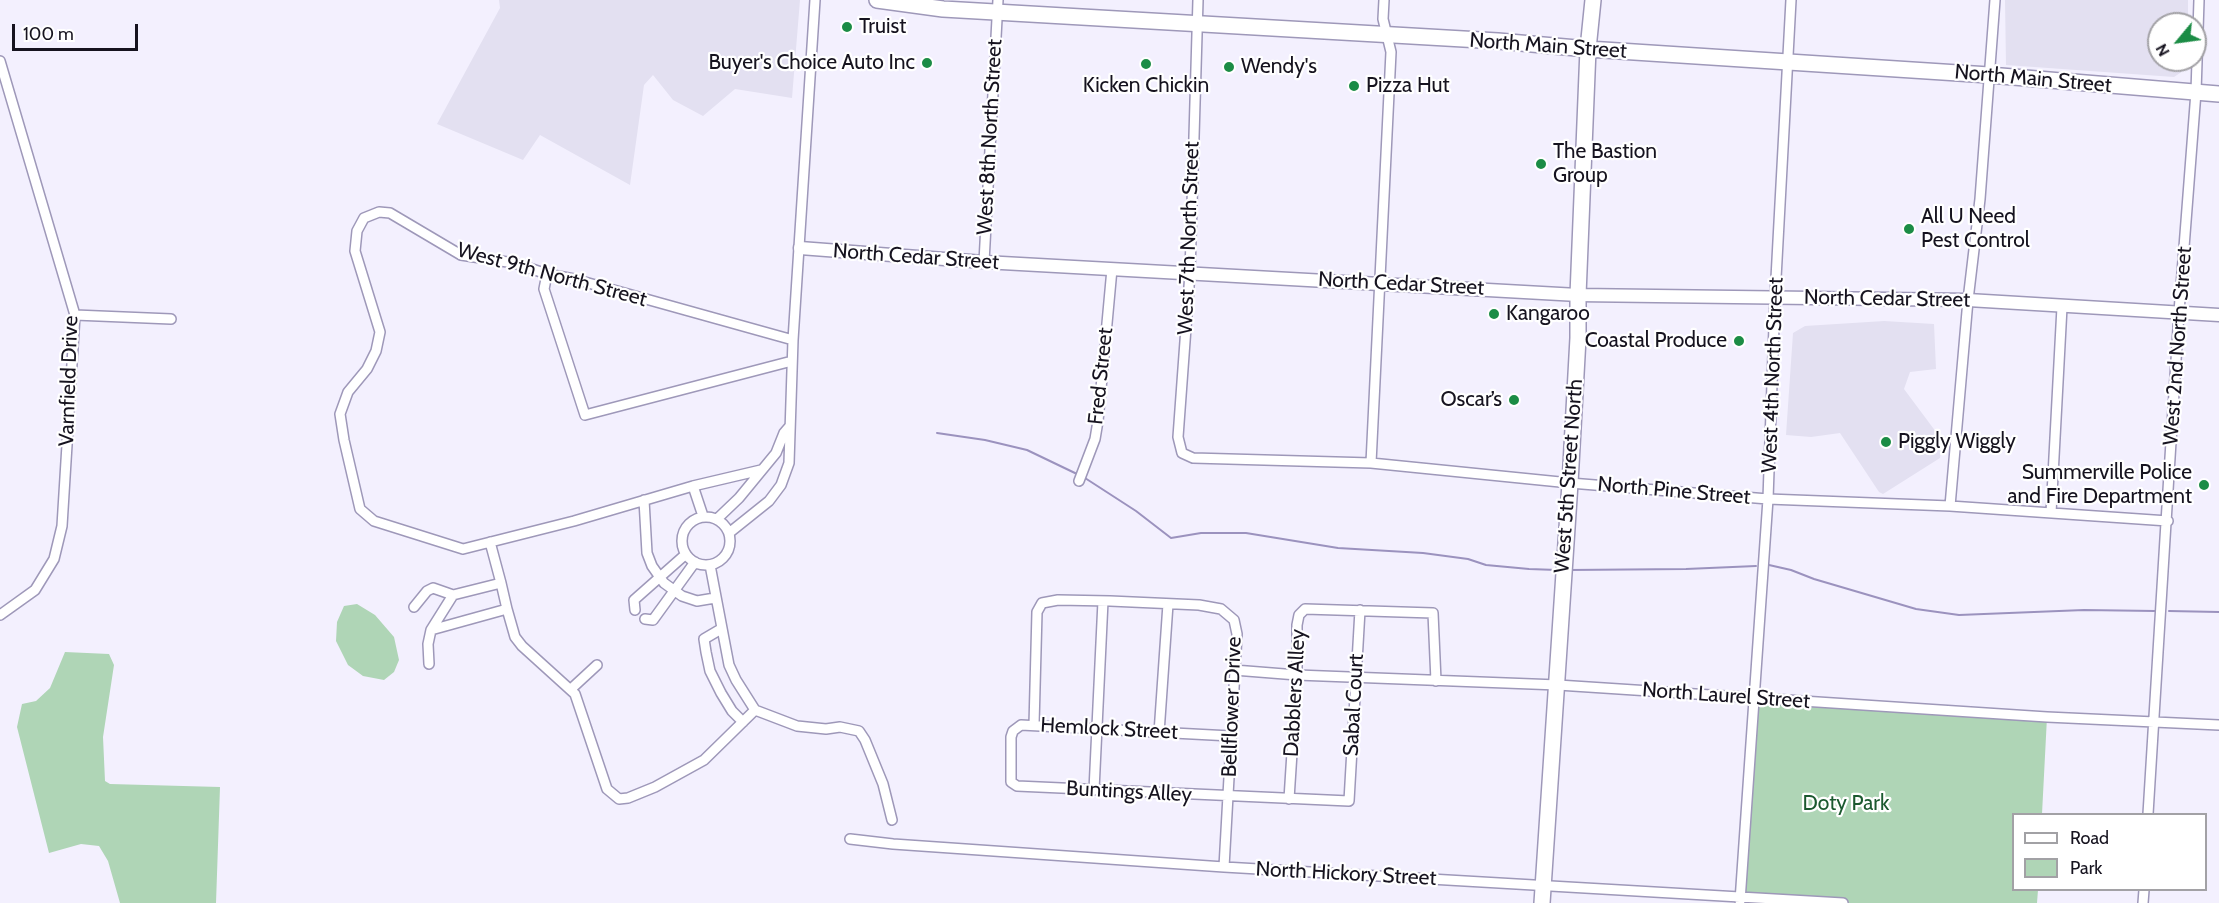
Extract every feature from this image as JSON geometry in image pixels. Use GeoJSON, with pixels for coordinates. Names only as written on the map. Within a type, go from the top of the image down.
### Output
{"type":"FeatureCollection","features":[{"type":"Feature","properties":{"kind":"main road","name":"North Main Street"},"geometry":{"type":"LineString","coordinates":[[877,0],[914,7],[997,6],[1197,23],[1989,75],[2219,94]]}},
{"type":"Feature","properties":{"kind":"main road","name":"West 5th Street North"},"geometry":{"type":"LineString","coordinates":[[1542,903],[1570,483],[1578,338],[1588,49],[1593,0]]}},
{"type":"Feature","properties":{"kind":"street"},"geometry":{"type":"LineString","coordinates":[[729,533],[769,501],[781,484],[789,458],[804,146],[815,0]]}},
{"type":"Feature","properties":{"kind":"street","name":"West 7th North Street"},"geometry":{"type":"LineString","coordinates":[[1182,453],[1178,437],[1190,273],[1198,0]]}},
{"type":"Feature","properties":{"kind":"street"},"geometry":{"type":"LineString","coordinates":[[1371,463],[1391,52],[1383,19],[1384,0]]}},
{"type":"Feature","properties":{"kind":"street","name":"West 4th North Street"},"geometry":{"type":"LineString","coordinates":[[1740,900],[1768,499],[1775,297],[1791,0]]}},
{"type":"Feature","properties":{"kind":"street"},"geometry":{"type":"LineString","coordinates":[[1950,506],[1968,300],[1980,199],[1995,0]]}},
{"type":"Feature","properties":{"kind":"street","name":"West 2nd North Street"},"geometry":{"type":"LineString","coordinates":[[2148,813],[2168,521],[2179,312],[2196,92],[2199,0]]}},
{"type":"Feature","properties":{"kind":"street","name":"West 8th North Street"},"geometry":{"type":"LineString","coordinates":[[984,262],[997,6]]}},
{"type":"Feature","properties":{"kind":"street","name":"Varnfield Drive"},"geometry":{"type":"LineString","coordinates":[[0,61],[75,315],[62,525],[54,559],[35,590],[0,615]]}},
{"type":"Feature","properties":{"kind":"street","name":"West 9th North Street"},"geometry":{"type":"LineString","coordinates":[[761,470],[693,486],[463,549],[374,521],[360,509],[340,414],[348,392],[367,369],[376,351],[380,332],[355,251],[357,231],[364,218],[379,212],[390,213],[461,255],[514,263],[793,340]]}},
{"type":"Feature","properties":{"kind":"street","name":"North Cedar Street"},"geometry":{"type":"LineString","coordinates":[[800,248],[984,262],[1578,295],[1968,300],[2219,315]]}},
{"type":"Feature","properties":{"kind":"street","name":"Fred Street"},"geometry":{"type":"LineString","coordinates":[[1079,481],[1096,430],[1112,269]]}},
{"type":"Feature","properties":{"kind":"street"},"geometry":{"type":"LineString","coordinates":[[547,273],[544,288],[585,415],[792,361]]}},
{"type":"Feature","properties":{"kind":"street"},"geometry":{"type":"LineString","coordinates":[[2051,513],[2062,307]]}},
{"type":"Feature","properties":{"kind":"street"},"geometry":{"type":"LineString","coordinates":[[75,315],[171,319]]}},
{"type":"Feature","properties":{"kind":"street"},"geometry":{"type":"LineString","coordinates":[[717,519],[739,498],[776,453],[784,433],[790,426]]}},
{"type":"Feature","properties":{"kind":"street"},"geometry":{"type":"LineString","coordinates":[[776,453],[789,458]]}},
{"type":"Feature","properties":{"kind":"street","name":"North Pine Street"},"geometry":{"type":"LineString","coordinates":[[1182,453],[1192,458],[1371,463],[1570,483],[1768,499],[1950,506],[2168,521]]}},
{"type":"Feature","properties":{"kind":"street"},"geometry":{"type":"LineString","coordinates":[[693,486],[703,516]]}},
{"type":"Feature","properties":{"kind":"street"},"geometry":{"type":"LineString","coordinates":[[644,500],[647,552],[659,577],[675,592],[697,601],[715,598]]}},
{"type":"Feature","properties":{"kind":"street"},"geometry":{"type":"LineString","coordinates":[[703,516],[717,519],[724,524],[729,533],[730,546],[727,554],[722,560],[710,565],[695,562],[682,547],[684,531],[694,519],[703,516]]}},
{"type":"Feature","properties":{"kind":"street"},"geometry":{"type":"LineString","coordinates":[[490,542],[515,637],[575,694],[607,789],[619,799],[628,798],[654,787],[704,760],[755,710]]}},
{"type":"Feature","properties":{"kind":"street"},"geometry":{"type":"LineString","coordinates":[[635,609],[634,600],[686,554]]}},
{"type":"Feature","properties":{"kind":"street"},"geometry":{"type":"LineString","coordinates":[[645,619],[653,620],[695,562]]}},
{"type":"Feature","properties":{"kind":"street"},"geometry":{"type":"LineString","coordinates":[[710,565],[729,665],[735,680],[755,710],[797,726],[826,729],[840,727],[859,731],[883,784],[892,820]]}},
{"type":"Feature","properties":{"kind":"street"},"geometry":{"type":"LineString","coordinates":[[414,607],[427,591],[433,588],[453,595],[501,583]]}},
{"type":"Feature","properties":{"kind":"street"},"geometry":{"type":"LineString","coordinates":[[429,664],[428,644],[431,630],[453,595]]}},
{"type":"Feature","properties":{"kind":"street","name":"Bellflower Drive"},"geometry":{"type":"LineString","coordinates":[[1034,725],[1037,612],[1039,607],[1048,601],[1199,605],[1221,609],[1234,620],[1237,634],[1224,867]]}},
{"type":"Feature","properties":{"kind":"street"},"geometry":{"type":"LineString","coordinates":[[1094,790],[1103,601]]}},
{"type":"Feature","properties":{"kind":"street"},"geometry":{"type":"LineString","coordinates":[[1159,732],[1168,604]]}},
{"type":"Feature","properties":{"kind":"street"},"geometry":{"type":"LineString","coordinates":[[431,630],[507,609]]}},
{"type":"Feature","properties":{"kind":"street","name":"Dabblers Alley"},"geometry":{"type":"LineString","coordinates":[[1289,799],[1299,615],[1305,609],[1433,613],[1436,681]]}},
{"type":"Feature","properties":{"kind":"street","name":"Sabal Court"},"geometry":{"type":"LineString","coordinates":[[1349,801],[1360,610]]}},
{"type":"Feature","properties":{"kind":"street"},"geometry":{"type":"LineString","coordinates":[[721,629],[704,639],[710,671],[732,711],[742,722]]}},
{"type":"Feature","properties":{"kind":"street"},"geometry":{"type":"LineString","coordinates":[[571,689],[597,665]]}},
{"type":"Feature","properties":{"kind":"street","name":"North Laurel Street"},"geometry":{"type":"LineString","coordinates":[[1234,670],[1356,678],[1558,685],[2044,717],[2219,725]]}},
{"type":"Feature","properties":{"kind":"street","name":"Hemlock Street"},"geometry":{"type":"LineString","coordinates":[[1017,786],[1011,782],[1011,737],[1013,731],[1021,725],[1231,736]]}},
{"type":"Feature","properties":{"kind":"street","name":"Buntings Alley"},"geometry":{"type":"LineString","coordinates":[[1017,786],[1349,801]]}},
{"type":"Feature","properties":{"kind":"street","name":"North Hickory Street"},"geometry":{"type":"LineString","coordinates":[[850,839],[905,845],[1224,867],[1543,885],[1740,900],[1843,903]]}},
{"type":"Feature","properties":{"kind":"shaded area"},"geometry":{"type":"Polygon","coordinates":[[[499,0],[800,0],[792,98],[735,89],[703,116],[673,100],[653,75],[644,85],[630,185],[540,135],[523,160],[437,124],[500,8],[499,0]]]}},
{"type":"Feature","properties":{"kind":"shaded area"},"geometry":{"type":"Polygon","coordinates":[[[2005,0],[2188,0],[2188,12],[2147,12],[2147,72],[2182,72],[2174,77],[2006,65],[2005,0]]]}},
{"type":"Feature","properties":{"kind":"shaded area"},"geometry":{"type":"Polygon","coordinates":[[[1884,321],[1934,324],[1936,369],[1910,372],[1904,389],[1942,440],[1940,458],[1883,494],[1879,492],[1840,433],[1811,437],[1786,435],[1793,333],[1805,326],[1884,321]]]}},
{"type":"Feature","properties":{"kind":"green space"},"geometry":{"type":"Polygon","coordinates":[[[357,604],[375,615],[394,637],[399,660],[394,672],[384,680],[363,676],[348,665],[336,641],[337,622],[344,606],[357,604]]]}},
{"type":"Feature","properties":{"kind":"green space"},"geometry":{"type":"Polygon","coordinates":[[[65,652],[109,654],[114,665],[103,737],[105,781],[110,784],[220,787],[216,903],[120,903],[108,861],[99,846],[81,844],[49,853],[17,727],[22,704],[36,701],[50,688],[65,652]]]}},
{"type":"Feature","properties":{"kind":"green space","name":"Doty Park"},"geometry":{"type":"Polygon","coordinates":[[[1753,698],[2047,717],[2042,813],[2012,813],[2012,891],[2038,891],[2037,903],[1843,903],[1740,897],[1753,698]]]}},
{"type":"Feature","properties":{"kind":"waterway"},"geometry":{"type":"LineString","coordinates":[[937,433],[985,440],[1027,450],[1077,474]]}},
{"type":"Feature","properties":{"kind":"waterway"},"geometry":{"type":"LineString","coordinates":[[1085,478],[1136,511],[1171,538],[1201,533],[1246,533],[1338,548],[1423,553],[1468,559],[1486,565],[1557,570]]}},
{"type":"Feature","properties":{"kind":"waterway"},"geometry":{"type":"LineString","coordinates":[[1769,565],[1916,609],[1959,615],[2084,610],[2155,611]]}},
{"type":"Feature","properties":{"kind":"waterway"},"geometry":{"type":"LineString","coordinates":[[1569,570],[1756,566]]}},
{"type":"Feature","properties":{"kind":"waterway"},"geometry":{"type":"LineString","coordinates":[[2169,611],[2219,612]]}},
{"type":"Feature","properties":{"kind":"place","name":"Truist"},"geometry":{"type":"Point","coordinates":[847,27]}},
{"type":"Feature","properties":{"kind":"place","name":"Buyer's Choice Auto Inc"},"geometry":{"type":"Point","coordinates":[927,63]}},
{"type":"Feature","properties":{"kind":"place","name":"Kicken Chickin"},"geometry":{"type":"Point","coordinates":[1146,64]}},
{"type":"Feature","properties":{"kind":"place","name":"Wendy's"},"geometry":{"type":"Point","coordinates":[1229,67]}},
{"type":"Feature","properties":{"kind":"place","name":"Pizza Hut"},"geometry":{"type":"Point","coordinates":[1354,86]}},
{"type":"Feature","properties":{"kind":"place","name":"The Bastion Group"},"geometry":{"type":"Point","coordinates":[1541,164]}},
{"type":"Feature","properties":{"kind":"place","name":"All U Need Pest Control"},"geometry":{"type":"Point","coordinates":[1909,229]}},
{"type":"Feature","properties":{"kind":"place","name":"Kangaroo"},"geometry":{"type":"Point","coordinates":[1494,314]}},
{"type":"Feature","properties":{"kind":"place","name":"Coastal Produce"},"geometry":{"type":"Point","coordinates":[1739,341]}},
{"type":"Feature","properties":{"kind":"place","name":"Oscar’s"},"geometry":{"type":"Point","coordinates":[1514,400]}},
{"type":"Feature","properties":{"kind":"place","name":"Piggly Wiggly"},"geometry":{"type":"Point","coordinates":[1886,442]}},
{"type":"Feature","properties":{"kind":"place","name":"Summerville Police and Fire Department"},"geometry":{"type":"Point","coordinates":[2204,485]}}]}
